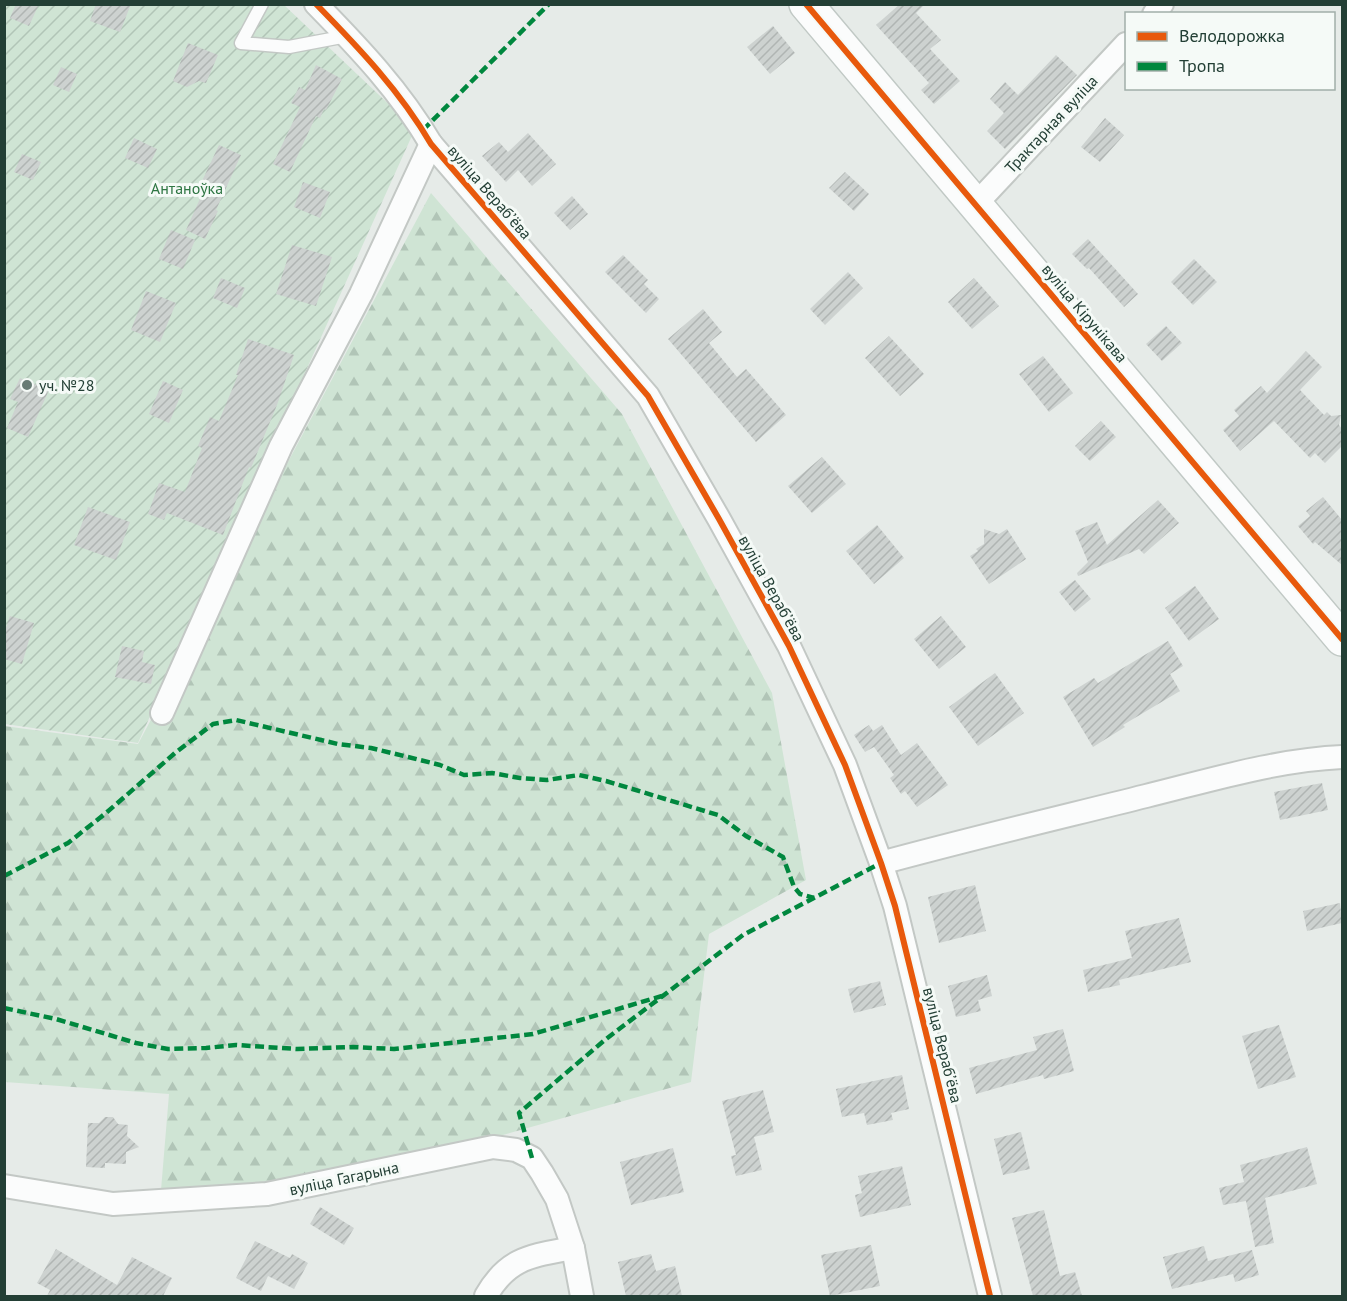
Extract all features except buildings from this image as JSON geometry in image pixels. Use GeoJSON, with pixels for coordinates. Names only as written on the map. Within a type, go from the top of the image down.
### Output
{"type":"FeatureCollection","features":[{"type":"Feature","properties":{"kind":"street","name":"вуліца Верабʼёва"},"geometry":{"type":"LineString","coordinates":[[316,4],[372,62],[402,99],[431,144],[648,396],[789,646],[845,765],[895,906],[990,1296]]}},
{"type":"Feature","properties":{"kind":"street","name":"вуліца Кірунікава"},"geometry":{"type":"LineString","coordinates":[[806,4],[1342,639]]}},
{"type":"Feature","properties":{"kind":"street","name":"Трактарная вуліца"},"geometry":{"type":"LineString","coordinates":[[975,205],[1125,45]]}},
{"type":"Feature","properties":{"kind":"street"},"geometry":{"type":"LineString","coordinates":[[162,713],[281,446],[361,294],[431,144]]}},
{"type":"Feature","properties":{"kind":"street"},"geometry":{"type":"LineString","coordinates":[[881,863],[1226,777],[1299,762],[1342,757]]}},
{"type":"Feature","properties":{"kind":"street","name":"вуліца Гагарына"},"geometry":{"type":"LineString","coordinates":[[4,1186],[113,1204],[267,1194],[493,1147],[516,1150],[532,1158],[557,1199],[573,1248],[582,1296]]}},
{"type":"Feature","properties":{"kind":"street"},"geometry":{"type":"LineString","coordinates":[[486,1296],[500,1275],[514,1264],[534,1256],[573,1248]]}},
{"type":"Feature","properties":{"kind":"lane"},"geometry":{"type":"LineString","coordinates":[[262,4],[241,43],[289,47],[347,36]]}},
{"type":"Feature","properties":{"kind":"green space","name":"Антаноўка"},"geometry":{"type":"Polygon","coordinates":[[[5,5],[284,5],[415,129],[138,743],[5,724],[5,5]]]}},
{"type":"Feature","properties":{"kind":"green space"},"geometry":{"type":"Polygon","coordinates":[[[431,193],[622,414],[772,693],[806,880],[709,934],[691,1082],[503,1135],[268,1184],[161,1190],[169,1094],[5,1082],[4,726],[138,744],[431,193]]]}},
{"type":"Feature","properties":{"kind":"marked path"},"geometry":{"type":"LineString","coordinates":[[423,130],[549,4]]}},
{"type":"Feature","properties":{"kind":"marked path"},"geometry":{"type":"LineString","coordinates":[[4,876],[68,843],[213,724],[236,720],[338,744],[371,748],[440,765],[464,775],[492,773],[547,780],[579,775],[718,815],[746,836],[783,857],[794,887],[800,894],[814,898]]}},
{"type":"Feature","properties":{"kind":"marked path"},"geometry":{"type":"LineString","coordinates":[[532,1158],[519,1113],[606,1039],[743,935],[881,863]]}},
{"type":"Feature","properties":{"kind":"marked path"},"geometry":{"type":"LineString","coordinates":[[4,1008],[56,1019],[136,1043],[168,1049],[236,1045],[297,1049],[353,1047],[394,1049],[533,1034],[662,996]]}},
{"type":"Feature","properties":{"kind":"cycle path"},"geometry":{"type":"LineString","coordinates":[[316,4],[378,71],[406,106],[431,144],[648,396],[789,646],[845,765],[895,906],[990,1296]]}},
{"type":"Feature","properties":{"kind":"cycle path"},"geometry":{"type":"LineString","coordinates":[[806,4],[1342,639]]}},
{"type":"Feature","properties":{"kind":"place","name":"уч. №28"},"geometry":{"type":"Point","coordinates":[27,385]}}]}
